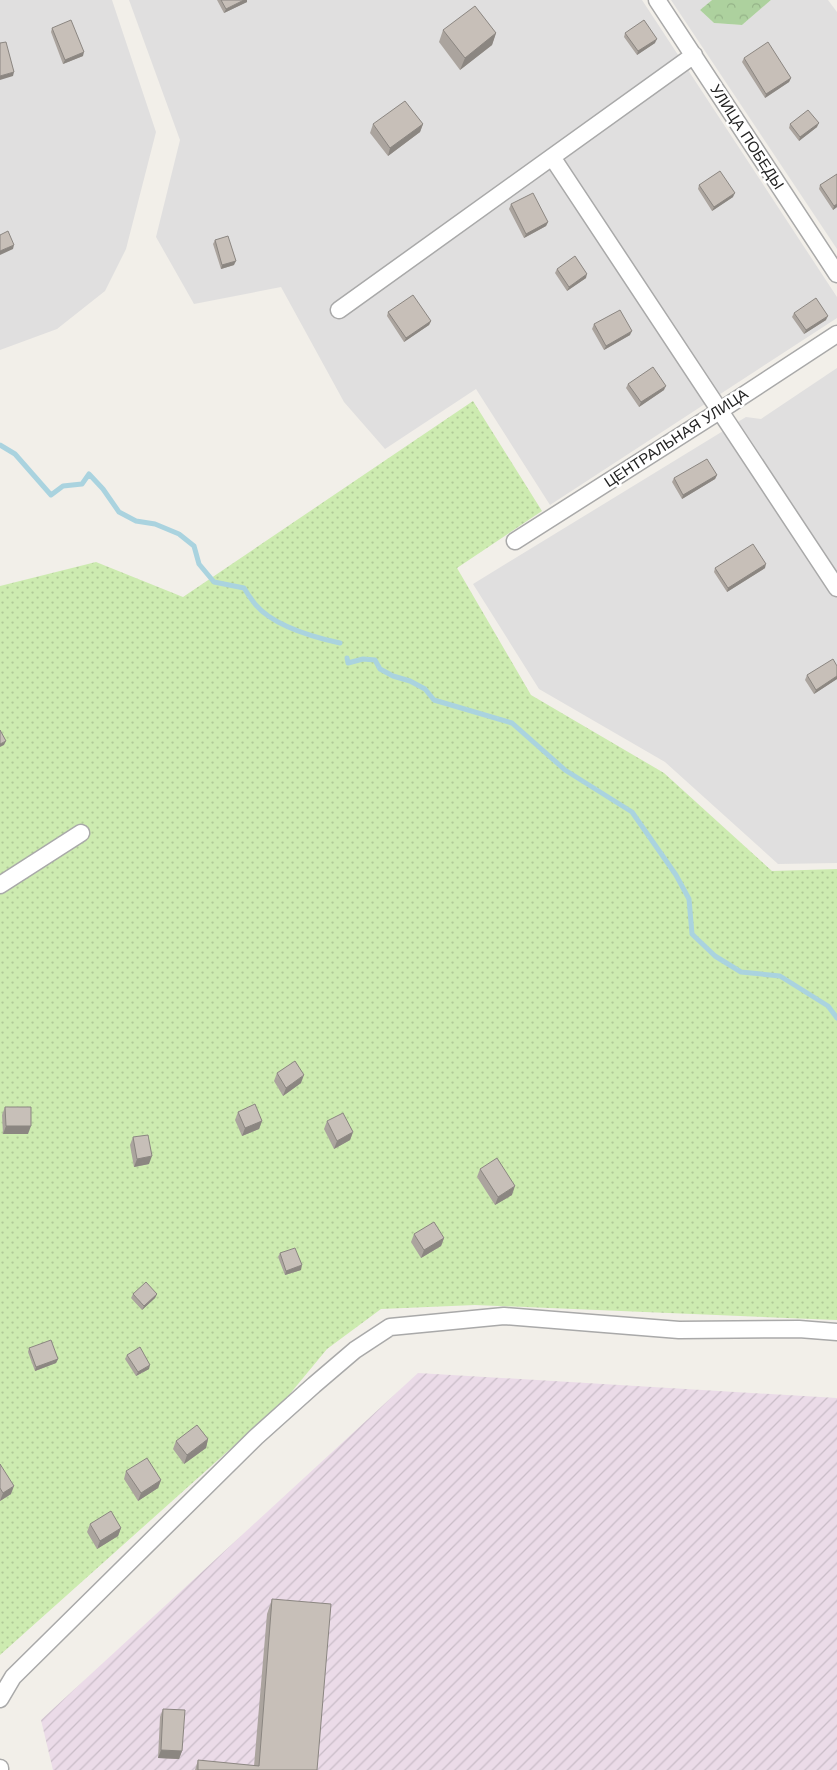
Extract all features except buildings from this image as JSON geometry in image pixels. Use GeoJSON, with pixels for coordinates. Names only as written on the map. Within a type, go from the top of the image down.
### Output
{"type":"FeatureCollection","features":[{"type":"Feature","properties":{"kind":"street","name":"УЛИЦА ПОБЕДЫ"},"geometry":{"type":"LineString","coordinates":[[657,0],[837,274]]}},
{"type":"Feature","properties":{"kind":"street"},"geometry":{"type":"LineString","coordinates":[[339,310],[694,55]]}},
{"type":"Feature","properties":{"kind":"street"},"geometry":{"type":"LineString","coordinates":[[552,156],[837,588]]}},
{"type":"Feature","properties":{"kind":"street","name":"ЦЕНТРАЛЬНАЯ УЛИЦА"},"geometry":{"type":"LineString","coordinates":[[515,541],[837,334]]}},
{"type":"Feature","properties":{"kind":"street"},"geometry":{"type":"LineString","coordinates":[[0,885],[80,833]]}},
{"type":"Feature","properties":{"kind":"street"},"geometry":{"type":"LineString","coordinates":[[0,1700],[14,1677],[256,1437],[314,1384],[355,1350],[390,1327],[504,1316],[679,1330],[799,1329],[837,1332]]}},
{"type":"Feature","properties":{"kind":"shaded area"},"geometry":{"type":"Polygon","coordinates":[[[0,0],[112,0],[156,132],[126,249],[105,291],[57,329],[0,350],[0,0]]]}},
{"type":"Feature","properties":{"kind":"shaded area"},"geometry":{"type":"Polygon","coordinates":[[[129,0],[642,0],[837,297],[837,318],[550,505],[476,389],[385,449],[344,402],[281,287],[194,304],[156,237],[180,140],[129,0]]]}},
{"type":"Feature","properties":{"kind":"shaded area"},"geometry":{"type":"Polygon","coordinates":[[[671,0],[712,0],[700,10],[714,23],[742,25],[771,0],[828,0],[837,12],[837,249],[671,0]]]}},
{"type":"Feature","properties":{"kind":"shaded area"},"geometry":{"type":"Polygon","coordinates":[[[837,368],[837,863],[778,864],[665,762],[539,689],[473,584],[746,417],[761,419],[837,368]]]}},
{"type":"Feature","properties":{"kind":"shaded area"},"geometry":{"type":"Polygon","coordinates":[[[418,1373],[837,1398],[837,1770],[53,1770],[41,1720],[418,1373]]]}},
{"type":"Feature","properties":{"kind":"green space"},"geometry":{"type":"Polygon","coordinates":[[[712,0],[771,0],[742,25],[714,23],[700,10],[712,0]]]}},
{"type":"Feature","properties":{"kind":"green space"},"geometry":{"type":"Polygon","coordinates":[[[473,401],[542,511],[457,568],[531,695],[664,773],[772,871],[837,869],[837,1320],[475,1305],[381,1309],[327,1349],[284,1401],[0,1655],[0,586],[96,562],[183,597],[473,401]]]}},
{"type":"Feature","properties":{"kind":"waterway"},"geometry":{"type":"LineString","coordinates":[[0,445],[15,454],[51,495],[63,486],[82,484],[89,474],[103,489],[119,512],[136,521],[155,524],[179,534],[194,546],[199,564],[214,582],[244,588],[263,612],[272,619],[294,630],[340,643]]}},
{"type":"Feature","properties":{"kind":"waterway"},"geometry":{"type":"LineString","coordinates":[[347,658],[348,663],[363,659],[375,660],[380,669],[425,689],[434,700],[512,723],[565,770],[632,812],[676,875],[689,899],[692,934],[715,956],[741,972],[780,976],[828,1006],[837,1018]]}}]}
